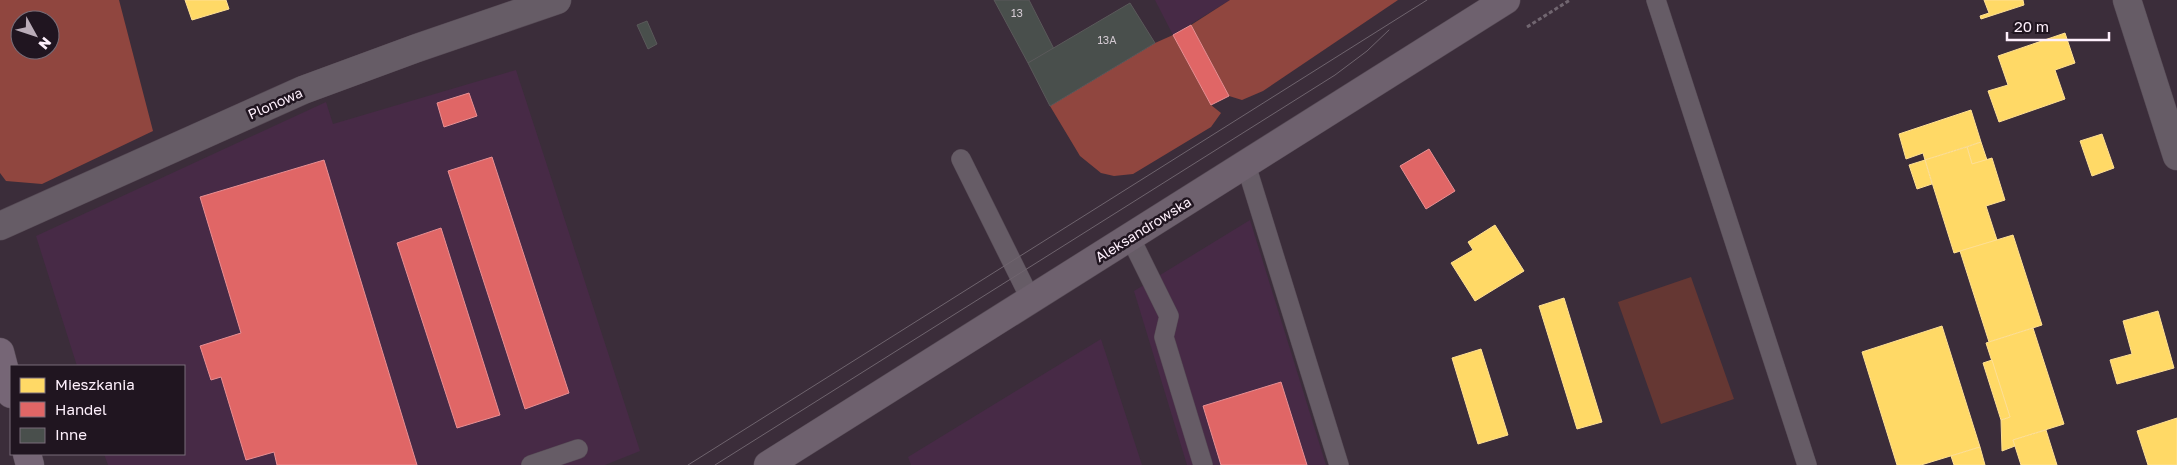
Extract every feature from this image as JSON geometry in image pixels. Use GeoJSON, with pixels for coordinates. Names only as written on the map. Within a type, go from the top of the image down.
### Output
{"type":"FeatureCollection","features":[{"type":"Feature","properties":{"kind":"main road","name":"Aleksandrowska"},"geometry":{"type":"LineString","coordinates":[[774,463],[1506,0]]}},
{"type":"Feature","properties":{"kind":"main road"},"geometry":{"type":"LineString","coordinates":[[0,352],[10,390]]}},
{"type":"Feature","properties":{"kind":"street","name":"Plonowa"},"geometry":{"type":"LineString","coordinates":[[0,226],[303,90],[417,48],[557,0]]}},
{"type":"Feature","properties":{"kind":"street"},"geometry":{"type":"LineString","coordinates":[[2127,0],[2177,156]]}},
{"type":"Feature","properties":{"kind":"lane"},"geometry":{"type":"LineString","coordinates":[[1656,0],[1806,465]]}},
{"type":"Feature","properties":{"kind":"lane"},"geometry":{"type":"LineString","coordinates":[[961,160],[1031,300]]}},
{"type":"Feature","properties":{"kind":"lane"},"geometry":{"type":"LineString","coordinates":[[1246,165],[1339,465]]}},
{"type":"Feature","properties":{"kind":"lane"},"geometry":{"type":"LineString","coordinates":[[1130,237],[1169,316],[1164,336],[1203,465]]}},
{"type":"Feature","properties":{"kind":"lane"},"geometry":{"type":"LineString","coordinates":[[531,465],[578,449]]}},
{"type":"Feature","properties":{"kind":"shaded area"},"geometry":{"type":"Polygon","coordinates":[[[0,0],[119,0],[153,131],[42,184],[6,181],[0,173],[0,0]]]}},
{"type":"Feature","properties":{"kind":"shaded area"},"geometry":{"type":"Polygon","coordinates":[[[1155,0],[1230,0],[1173,35],[1155,0]]]}},
{"type":"Feature","properties":{"kind":"shaded area"},"geometry":{"type":"Polygon","coordinates":[[[1230,0],[1398,0],[1263,91],[1242,100],[1229,96],[1191,25],[1230,0]]]}},
{"type":"Feature","properties":{"kind":"shaded area"},"geometry":{"type":"Polygon","coordinates":[[[1173,35],[1211,105],[1221,113],[1211,127],[1133,174],[1114,176],[1101,173],[1080,156],[1050,106],[1155,43],[1173,35]]]}},
{"type":"Feature","properties":{"kind":"shaded area"},"geometry":{"type":"Polygon","coordinates":[[[516,70],[640,451],[605,465],[108,465],[104,455],[185,455],[185,365],[77,365],[36,236],[326,102],[333,124],[516,70]]]}},
{"type":"Feature","properties":{"kind":"shaded area"},"geometry":{"type":"Polygon","coordinates":[[[1250,220],[1326,465],[1187,465],[1134,291],[1250,220]]]}},
{"type":"Feature","properties":{"kind":"shaded area"},"geometry":{"type":"Polygon","coordinates":[[[1691,277],[1734,399],[1661,424],[1618,302],[1691,277]]]}},
{"type":"Feature","properties":{"kind":"shaded area"},"geometry":{"type":"Polygon","coordinates":[[[1101,339],[1142,465],[911,465],[908,457],[1101,339]]]}},
{"type":"Feature","properties":{"kind":"building: Mieszkania"},"geometry":{"type":"Polygon","coordinates":[[[185,0],[226,0],[229,9],[192,20],[185,0]]]}},
{"type":"Feature","properties":{"kind":"building: Mieszkania"},"geometry":{"type":"Polygon","coordinates":[[[1984,0],[2023,0],[2024,5],[1981,19],[1980,16],[1989,13],[1984,0]]]}},
{"type":"Feature","properties":{"kind":"building: Mieszkania"},"geometry":{"type":"Polygon","coordinates":[[[2065,33],[2075,63],[2055,70],[2065,99],[1999,122],[1988,91],[2008,85],[1998,56],[2065,33]]]}},
{"type":"Feature","properties":{"kind":"building: Mieszkania"},"geometry":{"type":"Polygon","coordinates":[[[1971,110],[1981,142],[1925,160],[1923,153],[1906,159],[1899,134],[1971,110]]]}},
{"type":"Feature","properties":{"kind":"building: Mieszkania"},"geometry":{"type":"Polygon","coordinates":[[[2102,134],[2114,168],[2092,176],[2080,141],[2102,134]]]}},
{"type":"Feature","properties":{"kind":"building: Mieszkania"},"geometry":{"type":"Polygon","coordinates":[[[1981,142],[1987,160],[1972,164],[1967,147],[1981,142]]]}},
{"type":"Feature","properties":{"kind":"building: Mieszkania"},"geometry":{"type":"Polygon","coordinates":[[[1967,147],[1972,164],[1992,158],[2005,200],[1986,206],[1997,240],[1954,253],[1925,160],[1967,147]]]}},
{"type":"Feature","properties":{"kind":"building: Mieszkania"},"geometry":{"type":"Polygon","coordinates":[[[1925,160],[1932,184],[1917,189],[1909,165],[1925,160]]]}},
{"type":"Feature","properties":{"kind":"building: Mieszkania"},"geometry":{"type":"Polygon","coordinates":[[[1495,225],[1524,271],[1475,301],[1451,263],[1473,250],[1468,242],[1495,225]]]}},
{"type":"Feature","properties":{"kind":"building: Mieszkania"},"geometry":{"type":"Polygon","coordinates":[[[2013,235],[2042,325],[1989,342],[1960,251],[2013,235]]]}},
{"type":"Feature","properties":{"kind":"building: Mieszkania"},"geometry":{"type":"Polygon","coordinates":[[[1564,298],[1602,422],[1577,429],[1539,306],[1564,298]]]}},
{"type":"Feature","properties":{"kind":"building: Mieszkania"},"geometry":{"type":"Polygon","coordinates":[[[2158,311],[2174,368],[2117,384],[2110,360],[2132,354],[2123,321],[2158,311]]]}},
{"type":"Feature","properties":{"kind":"building: Mieszkania"},"geometry":{"type":"Polygon","coordinates":[[[1942,326],[1980,447],[1921,465],[1897,465],[1862,352],[1942,326]]]}},
{"type":"Feature","properties":{"kind":"building: Mieszkania"},"geometry":{"type":"Polygon","coordinates":[[[2033,328],[2064,424],[2013,440],[2015,446],[2002,451],[2001,420],[2010,417],[1986,343],[2033,328]]]}},
{"type":"Feature","properties":{"kind":"building: Mieszkania"},"geometry":{"type":"Polygon","coordinates":[[[1481,349],[1508,435],[1478,444],[1452,358],[1481,349]]]}},
{"type":"Feature","properties":{"kind":"building: Mieszkania"},"geometry":{"type":"Polygon","coordinates":[[[1992,360],[2010,417],[2001,420],[1983,363],[1992,360]]]}},
{"type":"Feature","properties":{"kind":"building: Mieszkania"},"geometry":{"type":"Polygon","coordinates":[[[2177,418],[2177,465],[2148,465],[2137,431],[2177,418]]]}},
{"type":"Feature","properties":{"kind":"building: Mieszkania"},"geometry":{"type":"Polygon","coordinates":[[[2046,430],[2057,465],[2021,465],[2013,440],[2046,430]]]}},
{"type":"Feature","properties":{"kind":"building: Mieszkania"},"geometry":{"type":"Polygon","coordinates":[[[1980,447],[1985,465],[1954,465],[1951,456],[1980,447]]]}},
{"type":"Feature","properties":{"kind":"building: Handel"},"geometry":{"type":"Polygon","coordinates":[[[1191,25],[1229,96],[1211,105],[1173,35],[1191,25]]]}},
{"type":"Feature","properties":{"kind":"building: Handel"},"geometry":{"type":"Polygon","coordinates":[[[469,93],[477,116],[444,127],[437,103],[469,93]]]}},
{"type":"Feature","properties":{"kind":"building: Handel"},"geometry":{"type":"Polygon","coordinates":[[[1429,149],[1455,191],[1426,209],[1400,166],[1429,149]]]}},
{"type":"Feature","properties":{"kind":"building: Handel"},"geometry":{"type":"Polygon","coordinates":[[[492,157],[569,393],[525,409],[448,171],[492,157]]]}},
{"type":"Feature","properties":{"kind":"building: Handel"},"geometry":{"type":"Polygon","coordinates":[[[324,160],[417,465],[277,465],[274,452],[246,460],[221,377],[211,380],[200,346],[241,333],[200,197],[324,160]]]}},
{"type":"Feature","properties":{"kind":"building: Handel"},"geometry":{"type":"Polygon","coordinates":[[[441,228],[500,415],[457,428],[397,243],[441,228]]]}},
{"type":"Feature","properties":{"kind":"building: Handel"},"geometry":{"type":"Polygon","coordinates":[[[1281,382],[1307,465],[1221,465],[1203,406],[1281,382]]]}},
{"type":"Feature","properties":{"kind":"building: Inne"},"geometry":{"type":"Polygon","coordinates":[[[994,0],[1029,0],[1054,49],[1028,63],[994,0]]]}},
{"type":"Feature","properties":{"kind":"building: Inne"},"geometry":{"type":"Polygon","coordinates":[[[1130,3],[1155,43],[1050,106],[1028,63],[1130,3]]]}},
{"type":"Feature","properties":{"kind":"building: Inne"},"geometry":{"type":"Polygon","coordinates":[[[647,21],[657,44],[648,49],[637,25],[647,21]]]}},
{"type":"Feature","properties":{"kind":"tram line"},"geometry":{"type":"LineString","coordinates":[[688,465],[1427,0]]}},
{"type":"Feature","properties":{"kind":"tram line"},"geometry":{"type":"LineString","coordinates":[[715,465],[1335,75],[1367,51],[1389,30]]}}]}
